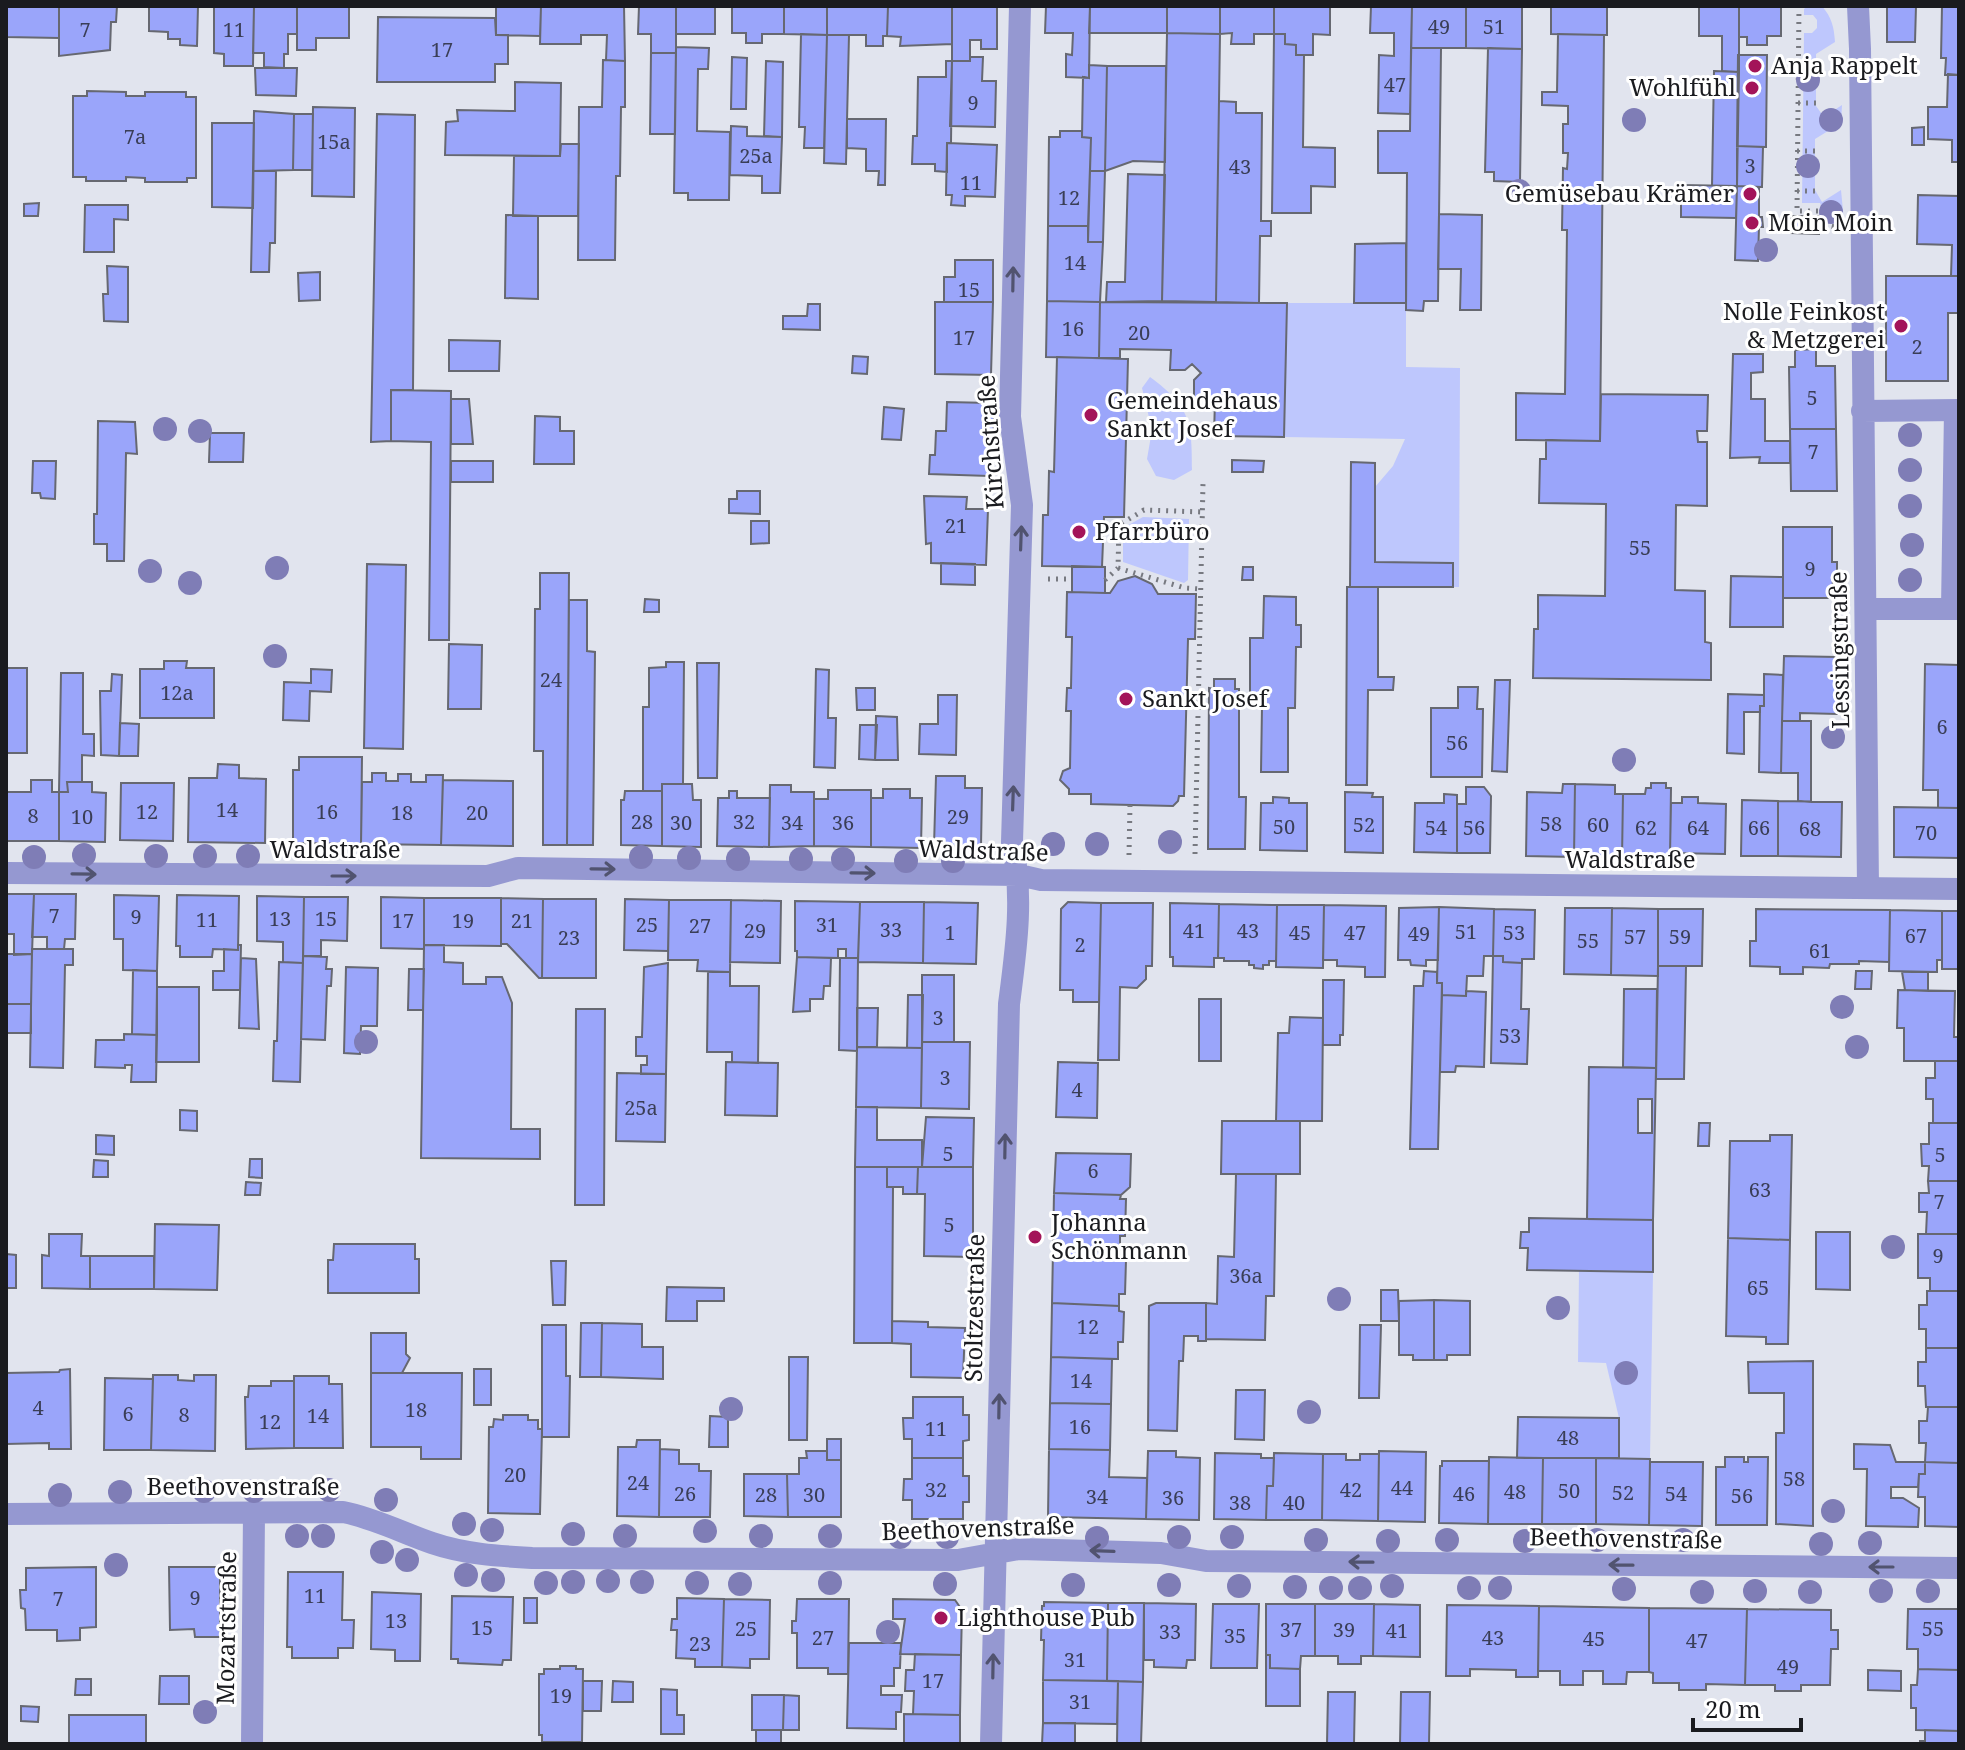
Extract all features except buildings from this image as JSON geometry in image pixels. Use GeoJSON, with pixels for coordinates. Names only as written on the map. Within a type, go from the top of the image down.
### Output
{"type":"FeatureCollection","features":[{"type":"Feature","properties":{"kind":"street","name":"Kirchstraße"},"geometry":{"type":"LineString","coordinates":[[1019,875],[1012,842],[1022,505],[1010,417],[1020,6]]}},
{"type":"Feature","properties":{"kind":"street","name":"Lessingstraße"},"geometry":{"type":"LineString","coordinates":[[1858,6],[1868,888]]}},
{"type":"Feature","properties":{"kind":"street"},"geometry":{"type":"LineString","coordinates":[[1862,411],[1956,410]]}},
{"type":"Feature","properties":{"kind":"street"},"geometry":{"type":"LineString","coordinates":[[1866,609],[1955,609]]}},
{"type":"Feature","properties":{"kind":"street","name":"Waldstraße"},"geometry":{"type":"LineString","coordinates":[[6,873],[488,876],[518,868],[1019,875],[1038,880],[1959,889]]}},
{"type":"Feature","properties":{"kind":"street","name":"Stoltzestraße"},"geometry":{"type":"LineString","coordinates":[[991,1744],[1009,1004],[1016,946],[1019,875]]}},
{"type":"Feature","properties":{"kind":"street","name":"Mozartstraße"},"geometry":{"type":"LineString","coordinates":[[252,1744],[254,1512]]}},
{"type":"Feature","properties":{"kind":"street","name":"Beethovenstraße"},"geometry":{"type":"LineString","coordinates":[[6,1514],[343,1512],[463,1551],[532,1558],[958,1560],[1034,1549],[1161,1553],[1206,1561],[1959,1568]]}},
{"type":"Feature","properties":{"kind":"lane"},"geometry":{"type":"LineString","coordinates":[[1955,609],[1956,410]]}},
{"type":"Feature","properties":{"kind":"path"},"geometry":{"type":"LineString","coordinates":[[1799,6],[1797,211],[1818,211],[1826,225],[1839,228]]}},
{"type":"Feature","properties":{"kind":"path"},"geometry":{"type":"LineString","coordinates":[[1798,66],[1817,66]]}},
{"type":"Feature","properties":{"kind":"path"},"geometry":{"type":"LineString","coordinates":[[1798,103],[1816,103]]}},
{"type":"Feature","properties":{"kind":"path"},"geometry":{"type":"LineString","coordinates":[[1797,151],[1816,151]]}},
{"type":"Feature","properties":{"kind":"path"},"geometry":{"type":"LineString","coordinates":[[1797,191],[1815,191]]}},
{"type":"Feature","properties":{"kind":"path"},"geometry":{"type":"LineString","coordinates":[[1182,857],[1195,857],[1203,483]]}},
{"type":"Feature","properties":{"kind":"path"},"geometry":{"type":"LineString","coordinates":[[1105,580],[1118,568],[1119,525],[1144,510],[1202,512]]}},
{"type":"Feature","properties":{"kind":"path"},"geometry":{"type":"LineString","coordinates":[[1118,568],[1185,588],[1201,589]]}},
{"type":"Feature","properties":{"kind":"path"},"geometry":{"type":"LineString","coordinates":[[1035,578],[1072,579]]}},
{"type":"Feature","properties":{"kind":"path"},"geometry":{"type":"LineString","coordinates":[[1129,856],[1130,805]]}},
{"type":"Feature","properties":{"kind":"path"},"geometry":{"type":"LineString","coordinates":[[1113,856],[1142,856]]}},
{"type":"Feature","properties":{"kind":"shaded area"},"geometry":{"type":"Polygon","coordinates":[[[1822,6],[1834,32],[1835,42],[1816,54],[1816,106],[1824,117],[1842,105],[1841,123],[1815,139],[1815,190],[1822,202],[1841,190],[1844,221],[1841,222],[1825,217],[1820,203],[1802,203],[1804,33],[1812,33],[1817,28],[1813,15],[1804,15],[1804,9],[1822,6]]]}},
{"type":"Feature","properties":{"kind":"shaded area"},"geometry":{"type":"Polygon","coordinates":[[[1287,303],[1406,303],[1406,367],[1460,368],[1459,587],[1453,587],[1453,563],[1375,562],[1375,487],[1393,466],[1405,439],[1284,437],[1287,303]]]}},
{"type":"Feature","properties":{"kind":"shaded area"},"geometry":{"type":"Polygon","coordinates":[[[1150,377],[1174,398],[1190,428],[1192,470],[1174,480],[1156,476],[1147,459],[1152,430],[1142,388],[1150,377]]]}},
{"type":"Feature","properties":{"kind":"shaded area"},"geometry":{"type":"Polygon","coordinates":[[[1143,517],[1189,519],[1188,580],[1184,583],[1123,562],[1123,528],[1143,517]]]}},
{"type":"Feature","properties":{"kind":"shaded area"},"geometry":{"type":"Polygon","coordinates":[[[1579,1271],[1653,1272],[1650,1459],[1619,1458],[1619,1418],[1606,1363],[1578,1362],[1579,1271]]]}},
{"type":"Feature","properties":{"kind":"place","name":"Anja Rappelt"},"geometry":{"type":"Point","coordinates":[1755,66]}},
{"type":"Feature","properties":{"kind":"place","name":"Wohlfühl"},"geometry":{"type":"Point","coordinates":[1752,88]}},
{"type":"Feature","properties":{"kind":"place","name":"Gemüsebau Krämer"},"geometry":{"type":"Point","coordinates":[1750,194]}},
{"type":"Feature","properties":{"kind":"place","name":"Moin Moin"},"geometry":{"type":"Point","coordinates":[1752,223]}},
{"type":"Feature","properties":{"kind":"place","name":"Nolle Feinkost & Metzgerei"},"geometry":{"type":"Point","coordinates":[1901,326]}},
{"type":"Feature","properties":{"kind":"place","name":"Gemeindehaus Sankt Josef"},"geometry":{"type":"Point","coordinates":[1091,415]}},
{"type":"Feature","properties":{"kind":"place","name":"Pfarrbüro"},"geometry":{"type":"Point","coordinates":[1079,532]}},
{"type":"Feature","properties":{"kind":"place","name":"Sankt Josef"},"geometry":{"type":"Point","coordinates":[1126,699]}},
{"type":"Feature","properties":{"kind":"place","name":"Johanna Schönmann"},"geometry":{"type":"Point","coordinates":[1035,1237]}},
{"type":"Feature","properties":{"kind":"place","name":"Lighthouse Pub"},"geometry":{"type":"Point","coordinates":[941,1618]}}]}
